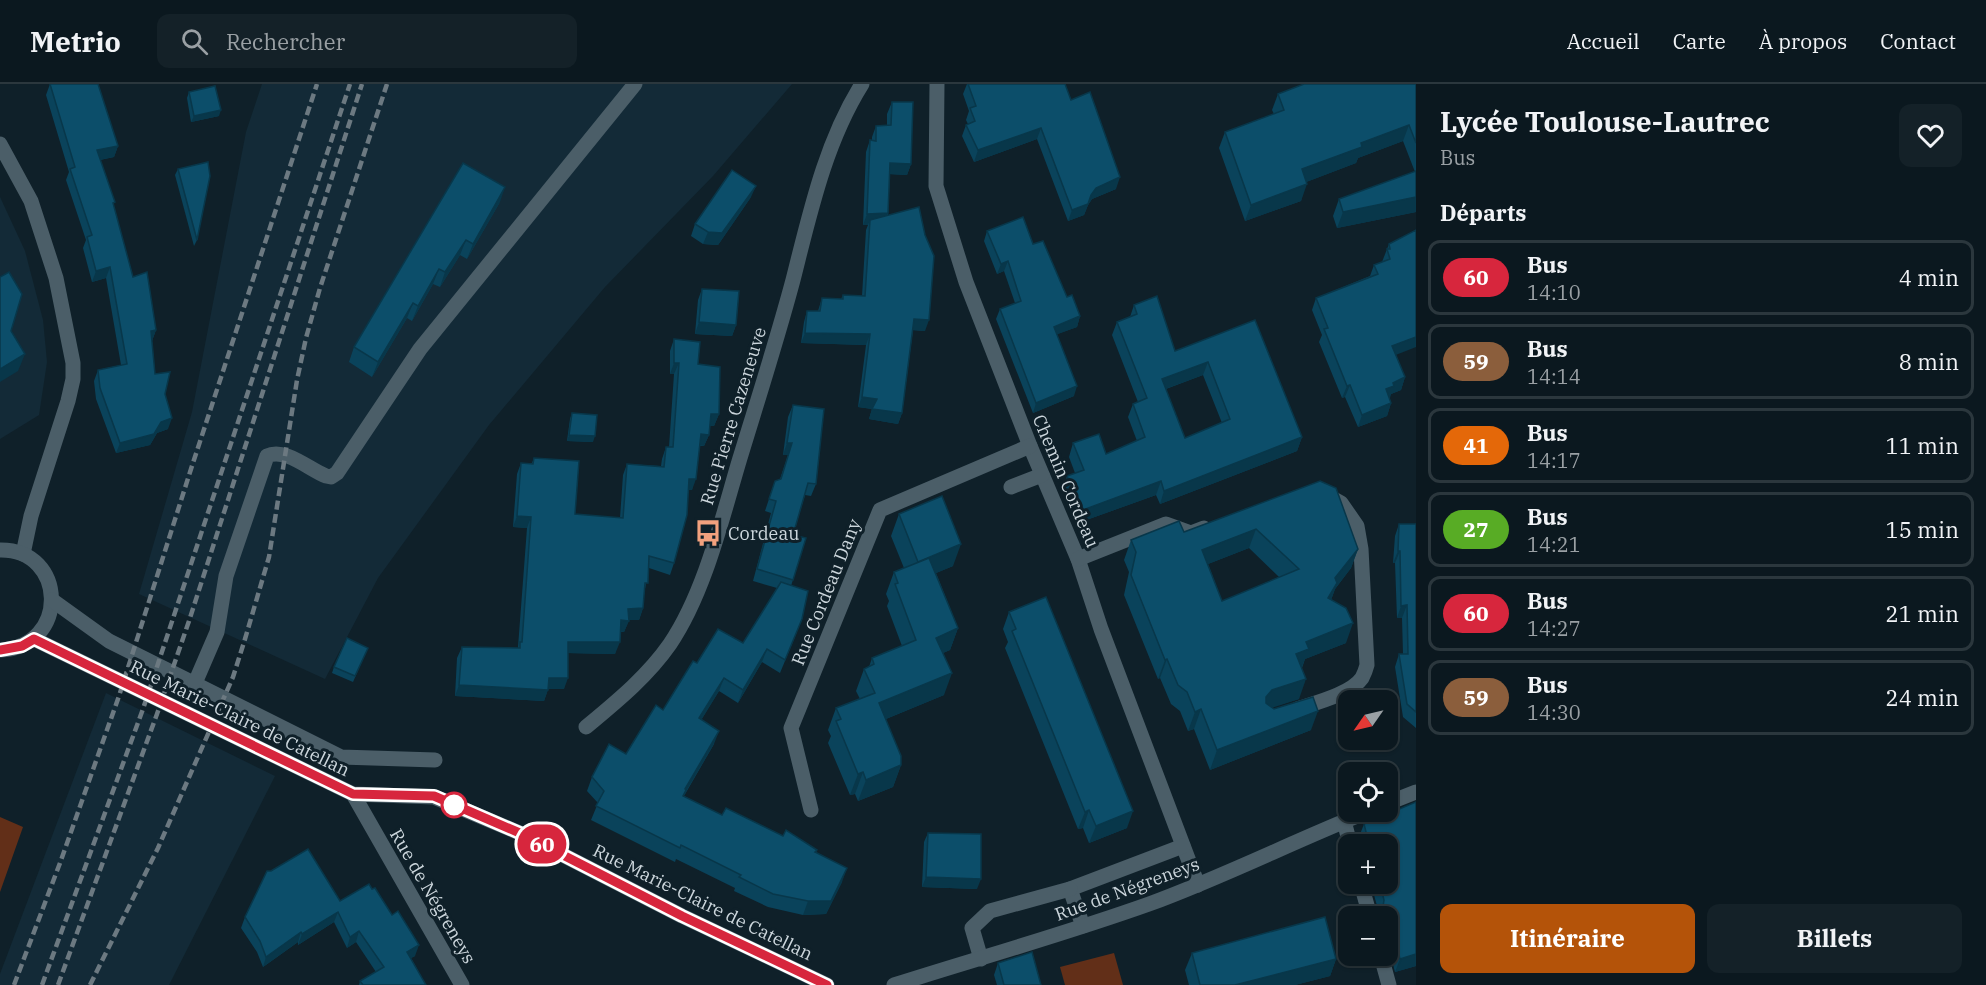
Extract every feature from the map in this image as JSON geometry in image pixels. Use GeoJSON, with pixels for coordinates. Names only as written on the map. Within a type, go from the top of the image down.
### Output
{"type":"FeatureCollection","features":[{"type":"Feature","properties":{"kind":"street"},"geometry":{"type":"LineString","coordinates":[[195,683],[217,632],[226,576],[267,456],[272,453],[284,455],[326,476],[332,477],[337,473],[420,349],[635,84]]}},
{"type":"Feature","properties":{"kind":"street","name":"Rue Pierre Cazeneuve"},"geometry":{"type":"LineString","coordinates":[[586,727],[616,703],[644,675],[670,644],[690,608],[717,537],[787,302],[824,166],[835,134],[862,84]]}},
{"type":"Feature","properties":{"kind":"street","name":"Chemin Cordeau"},"geometry":{"type":"LineString","coordinates":[[937,84],[936,186],[966,282],[1030,446],[1078,559],[1101,629],[1198,885]]}},
{"type":"Feature","properties":{"kind":"street"},"geometry":{"type":"LineString","coordinates":[[0,144],[31,201],[56,278],[73,363],[73,379],[68,401],[32,516],[23,554]]}},
{"type":"Feature","properties":{"kind":"street","name":"Rue Cordeau Dany"},"geometry":{"type":"LineString","coordinates":[[811,810],[791,728],[880,510],[1030,446]]}},
{"type":"Feature","properties":{"kind":"street"},"geometry":{"type":"LineString","coordinates":[[1011,487],[1042,475]]}},
{"type":"Feature","properties":{"kind":"street"},"geometry":{"type":"LineString","coordinates":[[1278,715],[1329,698],[1352,687],[1362,679],[1367,664],[1361,549],[1357,526],[1341,503],[1328,495],[1308,490]]}},
{"type":"Feature","properties":{"kind":"street"},"geometry":{"type":"LineString","coordinates":[[1078,559],[1166,524],[1191,533],[1216,525]]}},
{"type":"Feature","properties":{"kind":"street"},"geometry":{"type":"LineString","coordinates":[[0,550],[23,554],[35,562],[45,573],[52,600],[50,615],[44,628],[34,639],[22,646],[0,650]]}},
{"type":"Feature","properties":{"kind":"street","name":"Rue Marie-Claire de Catellan"},"geometry":{"type":"LineString","coordinates":[[52,600],[110,641],[341,757],[435,760]]}},
{"type":"Feature","properties":{"kind":"street","name":"Rue Marie-Claire de Catellan"},"geometry":{"type":"LineString","coordinates":[[34,639],[353,794],[434,796],[522,834],[682,916],[827,985]]}},
{"type":"Feature","properties":{"kind":"street"},"geometry":{"type":"LineString","coordinates":[[1398,799],[1416,792]]}},
{"type":"Feature","properties":{"kind":"street","name":"Rue de Négreneys"},"geometry":{"type":"LineString","coordinates":[[353,794],[462,985]]}},
{"type":"Feature","properties":{"kind":"street","name":"Rue de Négreneys"},"geometry":{"type":"LineString","coordinates":[[894,985],[1083,926],[1198,885],[1342,822]]}},
{"type":"Feature","properties":{"kind":"street"},"geometry":{"type":"LineString","coordinates":[[981,959],[972,928],[990,911],[1070,889],[1183,846]]}},
{"type":"Feature","properties":{"kind":"street"},"geometry":{"type":"LineString","coordinates":[[1070,889],[1083,926]]}},
{"type":"Feature","properties":{"kind":"street"},"geometry":{"type":"LineString","coordinates":[[1384,966],[1389,985]]}},
{"type":"Feature","properties":{"kind":"shaded area"},"geometry":{"type":"Polygon","coordinates":[[[262,84],[792,84],[713,176],[605,287],[489,425],[378,578],[325,679],[139,594],[192,412],[246,132],[262,84]]]}},
{"type":"Feature","properties":{"kind":"shaded area"},"geometry":{"type":"Polygon","coordinates":[[[0,197],[25,251],[43,320],[47,362],[39,415],[0,439],[0,197]]]}},
{"type":"Feature","properties":{"kind":"shaded area"},"geometry":{"type":"Polygon","coordinates":[[[106,693],[275,776],[169,985],[0,985],[0,974],[106,693]]]}},
{"type":"Feature","properties":{"kind":"shaded area"},"geometry":{"type":"Polygon","coordinates":[[[0,817],[23,827],[0,892],[0,817]]]}},
{"type":"Feature","properties":{"kind":"shaded area"},"geometry":{"type":"Polygon","coordinates":[[[1114,953],[1123,985],[1065,985],[1060,967],[1114,953]]]}},
{"type":"Feature","properties":{"kind":"building"},"geometry":{"type":"Polygon","coordinates":[[[50,84],[98,84],[118,146],[97,150],[115,202],[113,203],[133,277],[147,272],[156,330],[151,331],[155,374],[170,372],[165,394],[172,418],[161,422],[154,434],[120,443],[100,388],[98,370],[127,364],[110,267],[96,271],[87,237],[92,235],[70,169],[75,167],[50,84]]]}},
{"type":"Feature","properties":{"kind":"building"},"geometry":{"type":"Polygon","coordinates":[[[968,84],[1065,84],[1071,100],[1090,92],[1120,177],[1096,188],[1088,204],[1072,210],[1041,128],[978,150],[966,125],[975,121],[970,108],[976,106],[968,84]]]}},
{"type":"Feature","properties":{"kind":"building"},"geometry":{"type":"Polygon","coordinates":[[[1304,84],[1416,84],[1416,143],[1409,125],[1361,143],[1362,147],[1302,169],[1307,184],[1251,205],[1225,132],[1284,110],[1278,94],[1304,84]]]}},
{"type":"Feature","properties":{"kind":"building"},"geometry":{"type":"Polygon","coordinates":[[[215,86],[221,110],[194,116],[189,92],[215,86]]]}},
{"type":"Feature","properties":{"kind":"building"},"geometry":{"type":"Polygon","coordinates":[[[892,102],[913,102],[911,164],[890,163],[888,213],[867,214],[870,140],[876,141],[876,126],[891,125],[892,102]]]}},
{"type":"Feature","properties":{"kind":"building"},"geometry":{"type":"Polygon","coordinates":[[[208,162],[210,176],[197,240],[178,169],[208,162]]]}},
{"type":"Feature","properties":{"kind":"building"},"geometry":{"type":"Polygon","coordinates":[[[463,163],[505,187],[473,244],[466,240],[445,272],[439,269],[418,306],[413,303],[378,362],[354,347],[463,163]]]}},
{"type":"Feature","properties":{"kind":"building"},"geometry":{"type":"Polygon","coordinates":[[[732,170],[756,186],[722,233],[708,232],[695,224],[732,170]]]}},
{"type":"Feature","properties":{"kind":"building"},"geometry":{"type":"Polygon","coordinates":[[[1416,171],[1416,197],[1343,212],[1339,199],[1416,171]]]}},
{"type":"Feature","properties":{"kind":"building"},"geometry":{"type":"Polygon","coordinates":[[[919,207],[925,235],[934,256],[929,320],[914,319],[902,413],[872,409],[877,399],[862,397],[870,334],[805,333],[807,311],[820,311],[822,298],[843,299],[843,295],[865,296],[870,220],[919,207]]]}},
{"type":"Feature","properties":{"kind":"building"},"geometry":{"type":"Polygon","coordinates":[[[1023,217],[1033,244],[1043,241],[1067,297],[1072,295],[1080,316],[1054,327],[1077,386],[1036,403],[1000,309],[1021,301],[1008,261],[1001,264],[987,231],[1023,217]]]}},
{"type":"Feature","properties":{"kind":"building"},"geometry":{"type":"Polygon","coordinates":[[[1416,230],[1416,337],[1392,346],[1405,377],[1386,389],[1391,403],[1362,415],[1350,385],[1347,386],[1324,329],[1328,328],[1316,298],[1378,274],[1374,265],[1390,259],[1387,249],[1390,249],[1389,244],[1416,230]]]}},
{"type":"Feature","properties":{"kind":"building"},"geometry":{"type":"Polygon","coordinates":[[[9,272],[22,294],[11,331],[25,354],[0,369],[0,277],[9,272]]]}},
{"type":"Feature","properties":{"kind":"building"},"geometry":{"type":"Polygon","coordinates":[[[702,289],[739,291],[736,325],[699,322],[702,289]]]}},
{"type":"Feature","properties":{"kind":"building"},"geometry":{"type":"Polygon","coordinates":[[[1157,296],[1175,351],[1255,320],[1302,437],[1164,491],[1161,481],[1083,510],[1067,476],[1084,470],[1073,443],[1099,434],[1106,454],[1145,437],[1133,404],[1147,398],[1117,322],[1137,314],[1134,305],[1157,296]],[[1208,362],[1162,379],[1185,438],[1230,419],[1208,362]]]}},
{"type":"Feature","properties":{"kind":"building"},"geometry":{"type":"Polygon","coordinates":[[[674,339],[700,342],[698,364],[720,367],[719,414],[711,414],[709,435],[701,434],[696,479],[689,479],[687,515],[674,563],[649,556],[648,583],[645,583],[643,608],[628,609],[629,621],[621,620],[620,642],[568,642],[568,678],[549,678],[548,690],[459,685],[462,647],[520,648],[520,642],[522,642],[531,517],[517,516],[521,463],[533,464],[534,458],[579,461],[575,514],[623,518],[627,464],[664,467],[666,447],[673,447],[679,363],[674,363],[674,339]]]}},
{"type":"Feature","properties":{"kind":"building"},"geometry":{"type":"Polygon","coordinates":[[[793,405],[824,409],[816,484],[808,483],[793,535],[806,538],[793,580],[757,569],[776,501],[769,499],[775,481],[781,479],[792,443],[787,443],[793,405]]]}},
{"type":"Feature","properties":{"kind":"building"},"geometry":{"type":"Polygon","coordinates":[[[572,413],[597,415],[595,436],[569,435],[572,413]]]}},
{"type":"Feature","properties":{"kind":"building"},"geometry":{"type":"Polygon","coordinates":[[[1320,481],[1336,488],[1358,549],[1335,578],[1337,583],[1328,598],[1346,608],[1353,623],[1306,642],[1309,649],[1296,654],[1306,679],[1272,690],[1266,697],[1266,703],[1274,709],[1313,697],[1318,711],[1217,750],[1201,709],[1195,712],[1187,692],[1178,685],[1167,659],[1165,660],[1131,575],[1136,552],[1131,540],[1179,521],[1184,532],[1320,481]],[[1256,529],[1202,550],[1222,601],[1299,569],[1256,529]]]}},
{"type":"Feature","properties":{"kind":"building"},"geometry":{"type":"Polygon","coordinates":[[[942,496],[961,544],[918,562],[899,514],[942,496]]]}},
{"type":"Feature","properties":{"kind":"building"},"geometry":{"type":"Polygon","coordinates":[[[1399,524],[1416,524],[1416,712],[1407,704],[1399,654],[1408,654],[1407,605],[1401,606],[1399,524]]]}},
{"type":"Feature","properties":{"kind":"building"},"geometry":{"type":"Polygon","coordinates":[[[929,558],[958,628],[936,638],[952,673],[879,703],[901,756],[901,765],[866,780],[863,772],[858,774],[836,721],[841,719],[836,708],[875,693],[864,669],[874,664],[872,658],[916,640],[895,584],[898,583],[894,572],[929,558]]]}},
{"type":"Feature","properties":{"kind":"building"},"geometry":{"type":"Polygon","coordinates":[[[781,582],[808,591],[802,619],[785,660],[767,649],[743,690],[724,678],[699,718],[719,731],[683,796],[722,815],[726,808],[783,836],[786,830],[817,850],[815,852],[847,868],[831,901],[808,901],[773,894],[681,845],[680,848],[596,806],[604,791],[592,777],[609,744],[626,754],[656,705],[663,710],[693,661],[697,663],[718,629],[743,643],[781,582]]]}},
{"type":"Feature","properties":{"kind":"building"},"geometry":{"type":"Polygon","coordinates":[[[1046,597],[1133,811],[1096,826],[1089,810],[1085,812],[1012,631],[1016,629],[1009,612],[1046,597]]]}},
{"type":"Feature","properties":{"kind":"building"},"geometry":{"type":"Polygon","coordinates":[[[347,638],[368,648],[355,676],[334,667],[347,638]]]}},
{"type":"Feature","properties":{"kind":"building"},"geometry":{"type":"Polygon","coordinates":[[[1416,802],[1416,954],[1400,959],[1398,906],[1383,906],[1382,894],[1398,894],[1398,834],[1366,834],[1364,824],[1398,822],[1398,810],[1416,802]]]}},
{"type":"Feature","properties":{"kind":"building"},"geometry":{"type":"Polygon","coordinates":[[[928,833],[981,834],[981,879],[926,877],[928,833]]]}},
{"type":"Feature","properties":{"kind":"building"},"geometry":{"type":"Polygon","coordinates":[[[308,849],[340,901],[369,884],[372,889],[375,888],[392,915],[398,911],[419,945],[407,952],[426,985],[363,985],[360,981],[384,967],[359,931],[350,937],[338,912],[302,934],[301,932],[266,957],[260,941],[245,917],[267,871],[271,871],[308,849]]]}},
{"type":"Feature","properties":{"kind":"building"},"geometry":{"type":"Polygon","coordinates":[[[1325,917],[1336,959],[1235,985],[1200,985],[1192,953],[1325,917]]]}},
{"type":"Feature","properties":{"kind":"building"},"geometry":{"type":"Polygon","coordinates":[[[1032,952],[1041,985],[1004,985],[998,963],[1032,952]]]}},
{"type":"Feature","properties":{"kind":"railway"},"geometry":{"type":"LineString","coordinates":[[14,985],[119,696],[317,84]]}},
{"type":"Feature","properties":{"kind":"railway"},"geometry":{"type":"LineString","coordinates":[[42,985],[143,709],[350,84]]}},
{"type":"Feature","properties":{"kind":"railway"},"geometry":{"type":"LineString","coordinates":[[58,985],[189,621],[362,84]]}},
{"type":"Feature","properties":{"kind":"railway"},"geometry":{"type":"LineString","coordinates":[[90,985],[158,848],[233,677],[269,557],[297,380],[306,338],[320,288],[387,84]]}},
{"type":"Feature","properties":{"kind":"bus line","name":"60"},"geometry":{"type":"LineString","coordinates":[[0,650],[10,650],[34,639],[353,794],[434,796],[522,834],[682,916],[827,985]]}},
{"type":"Feature","properties":{"kind":"place","name":"Cordeau"},"geometry":{"type":"Point","coordinates":[708,533]}}]}
